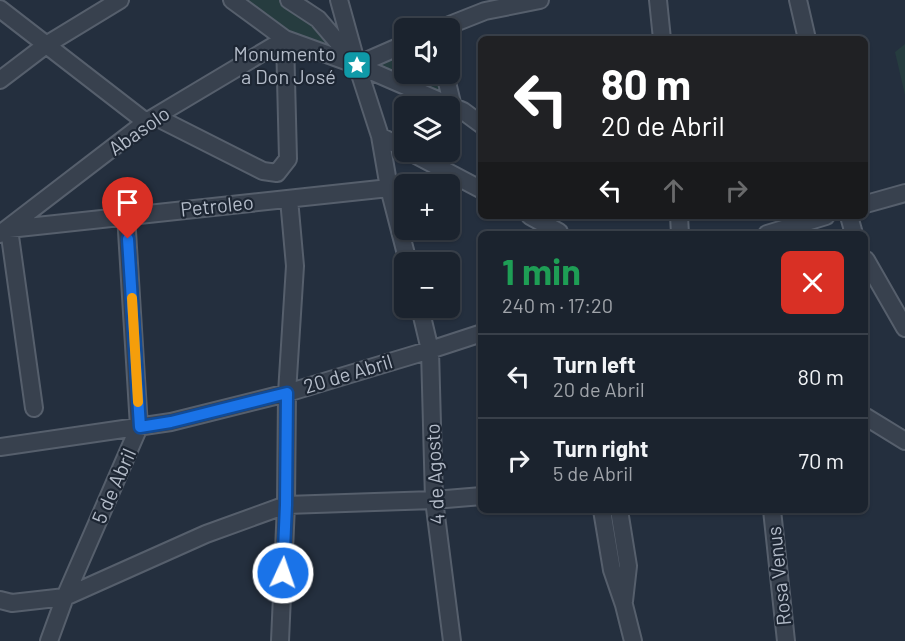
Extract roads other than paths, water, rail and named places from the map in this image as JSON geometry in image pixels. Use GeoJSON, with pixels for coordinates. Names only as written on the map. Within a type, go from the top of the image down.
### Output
{"type":"FeatureCollection","features":[{"type":"Feature","properties":{"kind":"street"},"geometry":{"type":"LineString","coordinates":[[0,80],[46,45],[120,0]]}},
{"type":"Feature","properties":{"kind":"street"},"geometry":{"type":"LineString","coordinates":[[232,0],[285,39],[357,65],[430,96]]}},
{"type":"Feature","properties":{"kind":"street"},"geometry":{"type":"LineString","coordinates":[[289,0],[318,19],[357,65]]}},
{"type":"Feature","properties":{"kind":"street"},"geometry":{"type":"LineString","coordinates":[[339,0],[380,136],[389,188],[405,252]]}},
{"type":"Feature","properties":{"kind":"street"},"geometry":{"type":"LineString","coordinates":[[460,18],[483,5],[540,0]]}},
{"type":"Feature","properties":{"kind":"street"},"geometry":{"type":"LineString","coordinates":[[658,0],[662,36]]}},
{"type":"Feature","properties":{"kind":"street"},"geometry":{"type":"LineString","coordinates":[[798,0],[806,36]]}},
{"type":"Feature","properties":{"kind":"street"},"geometry":{"type":"LineString","coordinates":[[0,9],[46,45],[151,119],[263,171],[277,173],[288,159],[285,39]]}},
{"type":"Feature","properties":{"kind":"street","name":"Abasolo"},"geometry":{"type":"LineString","coordinates":[[4,231],[151,119],[285,39]]}},
{"type":"Feature","properties":{"kind":"street"},"geometry":{"type":"LineString","coordinates":[[357,65],[394,49]]}},
{"type":"Feature","properties":{"kind":"street"},"geometry":{"type":"LineString","coordinates":[[460,110],[478,122]]}},
{"type":"Feature","properties":{"kind":"street"},"geometry":{"type":"LineString","coordinates":[[380,136],[394,143]]}},
{"type":"Feature","properties":{"kind":"street"},"geometry":{"type":"LineString","coordinates":[[429,162],[478,188]]}},
{"type":"Feature","properties":{"kind":"street","name":"Petroleo"},"geometry":{"type":"LineString","coordinates":[[4,231],[126,215],[389,188]]}},
{"type":"Feature","properties":{"kind":"street"},"geometry":{"type":"LineString","coordinates":[[868,203],[905,193]]}},
{"type":"Feature","properties":{"kind":"street"},"geometry":{"type":"LineString","coordinates":[[280,641],[286,505],[287,393],[295,266],[289,199]]}},
{"type":"Feature","properties":{"kind":"street","name":"5 de Abril"},"geometry":{"type":"LineString","coordinates":[[49,641],[65,597],[140,427],[126,215]]}},
{"type":"Feature","properties":{"kind":"street"},"geometry":{"type":"LineString","coordinates":[[538,219],[559,227]]}},
{"type":"Feature","properties":{"kind":"street"},"geometry":{"type":"LineString","coordinates":[[777,231],[816,219]]}},
{"type":"Feature","properties":{"kind":"street"},"geometry":{"type":"LineString","coordinates":[[4,231],[34,408]]}},
{"type":"Feature","properties":{"kind":"street"},"geometry":{"type":"LineString","coordinates":[[868,263],[904,324]]}},
{"type":"Feature","properties":{"kind":"street","name":"4 de Agosto"},"geometry":{"type":"LineString","coordinates":[[422,318],[430,350],[434,500],[452,641]]}},
{"type":"Feature","properties":{"kind":"street","name":"20 de Abril"},"geometry":{"type":"LineString","coordinates":[[0,447],[171,422],[287,393],[478,334]]}},
{"type":"Feature","properties":{"kind":"street"},"geometry":{"type":"LineString","coordinates":[[868,418],[897,429],[905,441]]}},
{"type":"Feature","properties":{"kind":"street"},"geometry":{"type":"LineString","coordinates":[[0,600],[12,603],[65,597],[206,534],[286,505],[478,496]]}},
{"type":"Feature","properties":{"kind":"street"},"geometry":{"type":"LineString","coordinates":[[602,513],[612,570],[633,641]]}},
{"type":"Feature","properties":{"kind":"street"},"geometry":{"type":"LineString","coordinates":[[619,513],[628,566],[624,605]]}},
{"type":"Feature","properties":{"kind":"street","name":"Rosa Venus"},"geometry":{"type":"LineString","coordinates":[[772,513],[786,641]]}},
{"type":"Feature","properties":{"kind":"place","name":"Monumento a Don José"},"geometry":{"type":"Point","coordinates":[357,65]}}]}
